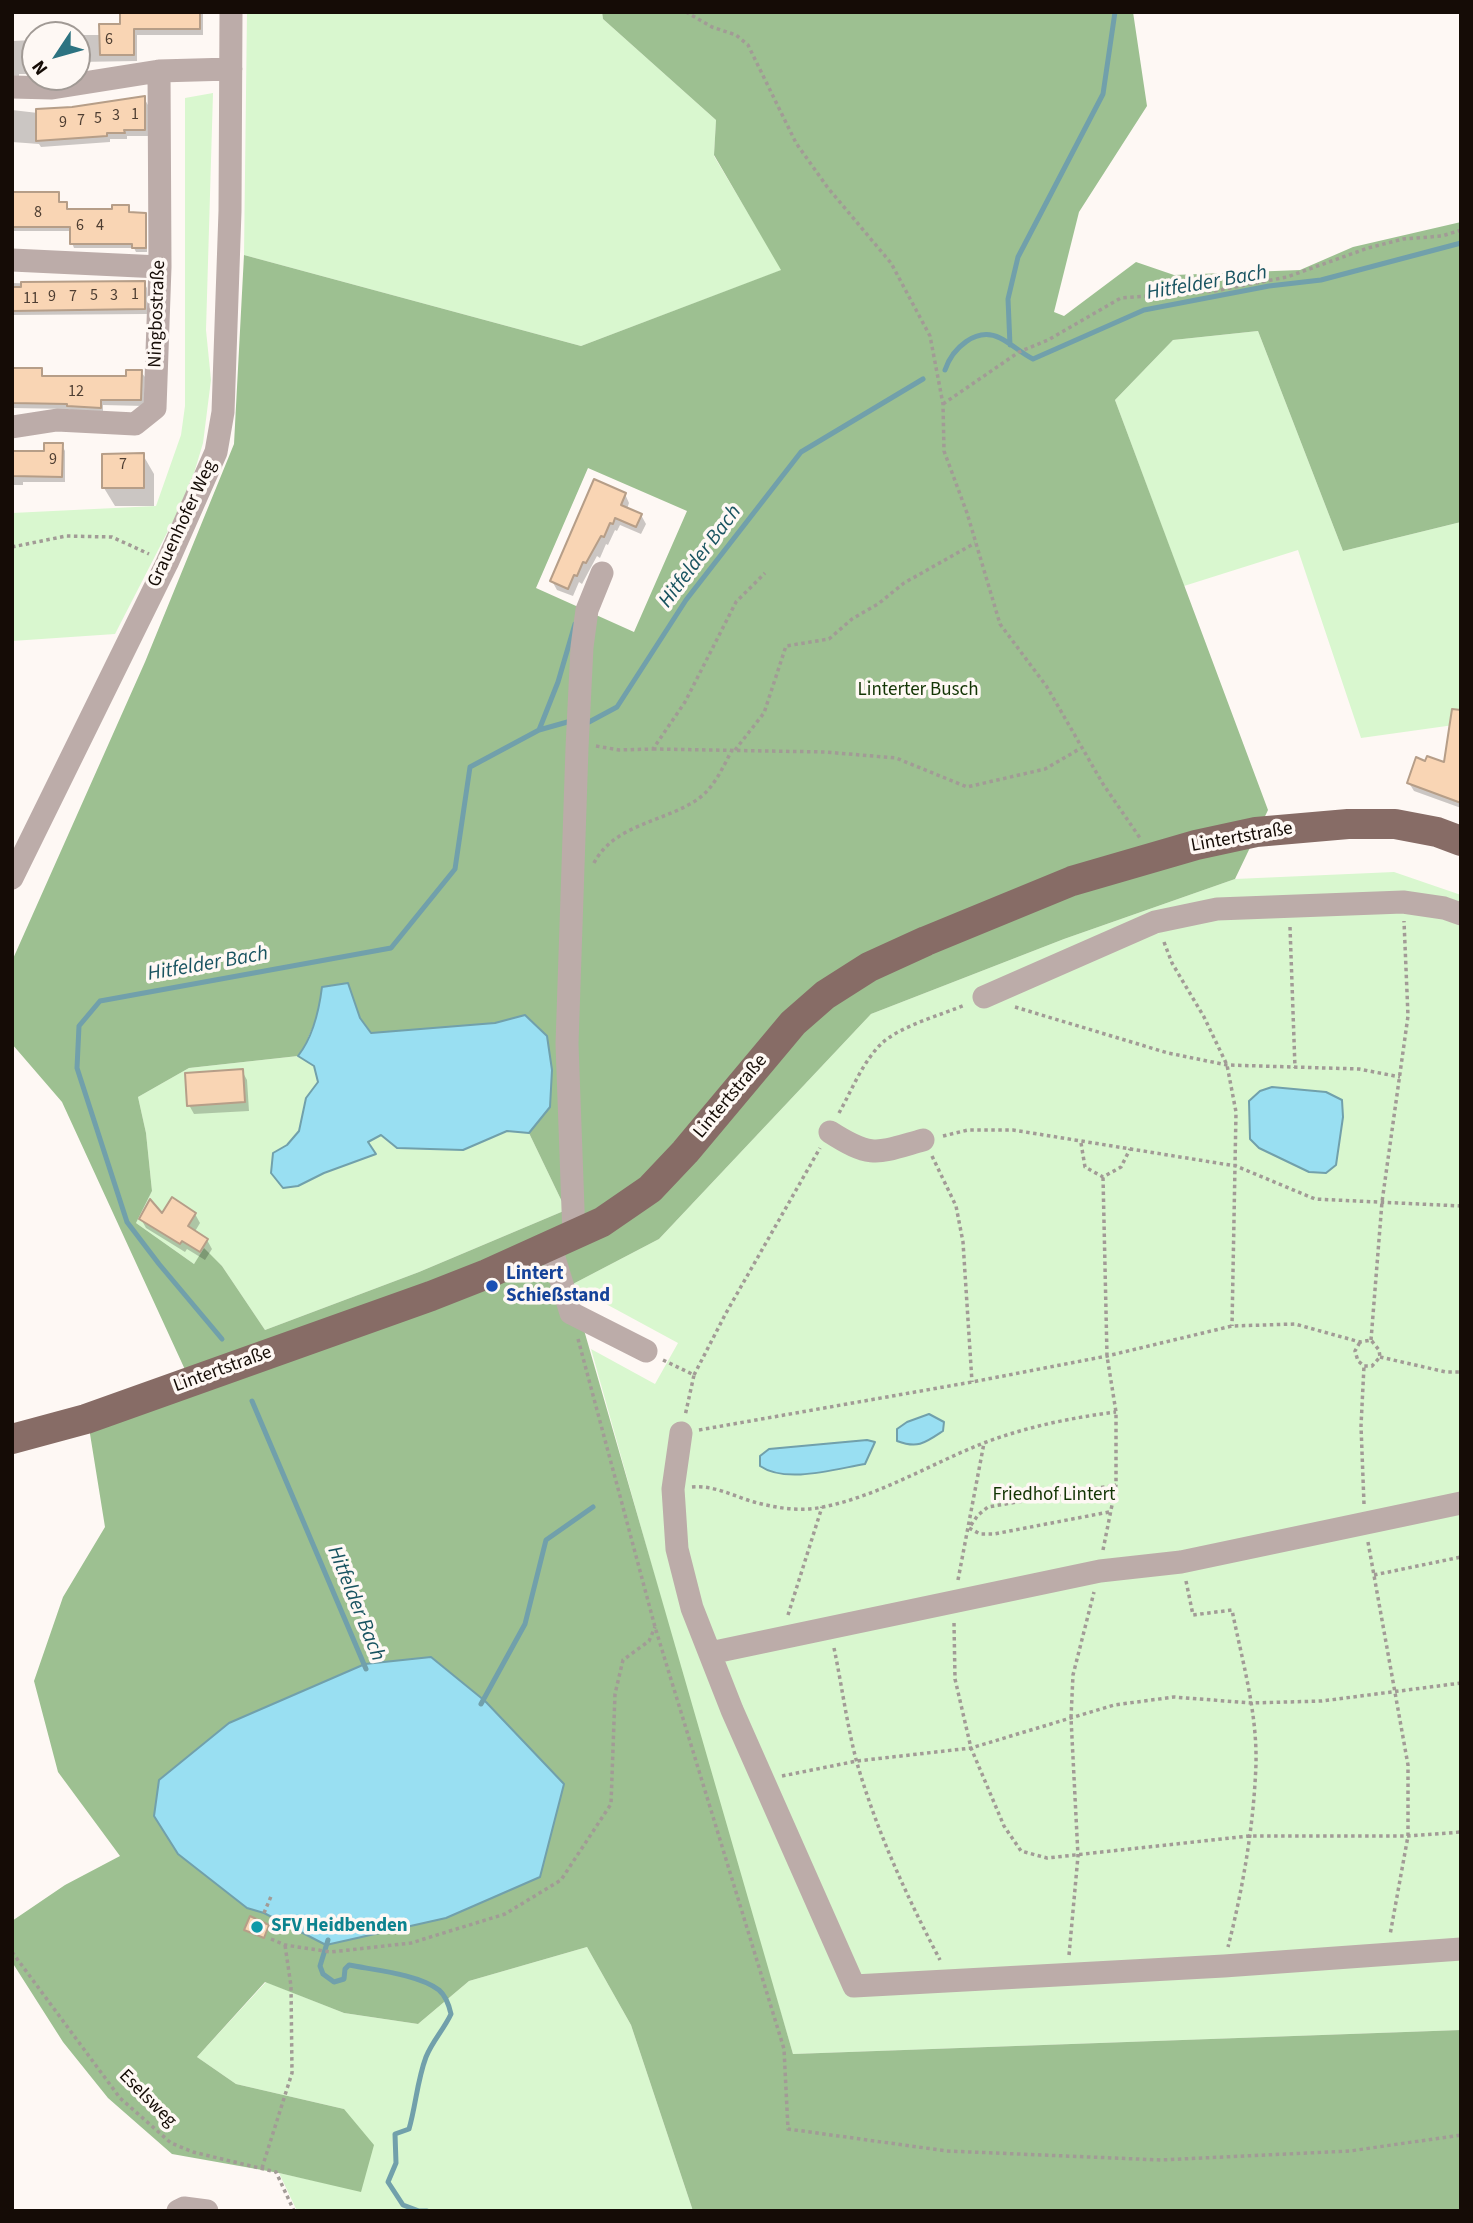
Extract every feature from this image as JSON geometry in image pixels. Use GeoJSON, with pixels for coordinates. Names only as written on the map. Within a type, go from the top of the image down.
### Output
{"type":"FeatureCollection","features":[{"type":"Feature","properties":{"kind":"main road","name":"Lintertstraße"},"geometry":{"type":"LineString","coordinates":[[12,1439],[86,1419],[430,1296],[602,1222],[650,1189],[685,1153],[793,1023],[825,995],[869,967],[926,941],[1072,881],[1146,858],[1256,832],[1348,824],[1395,824],[1437,832],[1461,841]]}},
{"type":"Feature","properties":{"kind":"street","name":"Grauenhofer Weg"},"geometry":{"type":"LineString","coordinates":[[12,878],[167,562],[216,452],[223,412],[230,211],[231,12]]}},
{"type":"Feature","properties":{"kind":"street"},"geometry":{"type":"LineString","coordinates":[[12,87],[52,88],[159,71],[231,69]]}},
{"type":"Feature","properties":{"kind":"street","name":"Ningbostraße"},"geometry":{"type":"LineString","coordinates":[[12,427],[57,420],[135,424],[155,408],[160,267],[159,71]]}},
{"type":"Feature","properties":{"kind":"street"},"geometry":{"type":"LineString","coordinates":[[12,260],[160,267]]}},
{"type":"Feature","properties":{"kind":"street"},"geometry":{"type":"LineString","coordinates":[[602,573],[587,610],[582,647],[572,880],[562,1241],[571,1313],[646,1351]]}},
{"type":"Feature","properties":{"kind":"street"},"geometry":{"type":"LineString","coordinates":[[984,997],[1155,922],[1217,909],[1403,902],[1444,908],[1461,915]]}},
{"type":"Feature","properties":{"kind":"street"},"geometry":{"type":"LineString","coordinates":[[830,1132],[855,1148],[878,1153],[923,1140]]}},
{"type":"Feature","properties":{"kind":"street"},"geometry":{"type":"LineString","coordinates":[[681,1433],[673,1489],[677,1549],[692,1608],[763,1780],[854,1986],[1224,1966],[1461,1949]]}},
{"type":"Feature","properties":{"kind":"street"},"geometry":{"type":"LineString","coordinates":[[710,1653],[1100,1571],[1181,1562],[1461,1503]]}},
{"type":"Feature","properties":{"kind":"street"},"geometry":{"type":"LineString","coordinates":[[178,2211],[184,2208],[207,2211]]}},
{"type":"Feature","properties":{"kind":"path"},"geometry":{"type":"LineString","coordinates":[[686,12],[712,27],[736,35],[748,45],[796,143],[828,188],[891,263],[912,300],[930,337],[943,404],[944,451],[967,513],[1000,624],[1047,687],[1103,784],[1138,833],[1146,858]]}},
{"type":"Feature","properties":{"kind":"path"},"geometry":{"type":"LineString","coordinates":[[943,404],[1019,352],[1048,340],[1121,298],[1214,291],[1287,277],[1368,248],[1403,239],[1442,236],[1461,230]]}},
{"type":"Feature","properties":{"kind":"path"},"geometry":{"type":"LineString","coordinates":[[12,547],[66,536],[112,537],[167,562]]}},
{"type":"Feature","properties":{"kind":"path"},"geometry":{"type":"LineString","coordinates":[[572,880],[585,881],[598,856],[622,833],[653,822],[699,798],[718,776],[733,750],[764,713],[786,646],[829,639],[852,619],[878,604],[904,583],[975,543]]}},
{"type":"Feature","properties":{"kind":"path"},"geometry":{"type":"LineString","coordinates":[[653,749],[685,702],[736,602],[765,573]]}},
{"type":"Feature","properties":{"kind":"path"},"geometry":{"type":"LineString","coordinates":[[577,748],[597,746],[619,750],[825,752],[896,758],[967,787],[1045,769],[1081,748]]}},
{"type":"Feature","properties":{"kind":"path"},"geometry":{"type":"LineString","coordinates":[[1360,1342],[1355,1351],[1358,1361],[1364,1366],[1372,1366],[1380,1357],[1379,1350],[1371,1340],[1382,1202],[1408,1016],[1403,902]]}},
{"type":"Feature","properties":{"kind":"path"},"geometry":{"type":"LineString","coordinates":[[1290,907],[1295,1068]]}},
{"type":"Feature","properties":{"kind":"path"},"geometry":{"type":"LineString","coordinates":[[1155,922],[1172,963],[1204,1017],[1227,1065],[1236,1112],[1232,1326]]}},
{"type":"Feature","properties":{"kind":"path"},"geometry":{"type":"LineString","coordinates":[[1371,1340],[1360,1342],[1295,1324],[1232,1326],[1107,1356],[681,1433],[694,1375],[726,1313],[866,1064],[882,1042],[900,1032],[984,997],[1168,1053],[1227,1065],[1359,1069],[1400,1077]]}},
{"type":"Feature","properties":{"kind":"path"},"geometry":{"type":"LineString","coordinates":[[972,1382],[962,1242],[956,1206],[923,1140],[968,1130],[1013,1130],[1236,1166],[1315,1199],[1461,1206]]}},
{"type":"Feature","properties":{"kind":"path"},"geometry":{"type":"LineString","coordinates":[[1080,1142],[1085,1167],[1103,1177],[1121,1167],[1129,1149]]}},
{"type":"Feature","properties":{"kind":"path"},"geometry":{"type":"LineString","coordinates":[[571,1313],[655,1626],[784,2049],[788,2129],[947,2151],[1161,2160],[1350,2151],[1461,2135]]}},
{"type":"Feature","properties":{"kind":"path"},"geometry":{"type":"LineString","coordinates":[[646,1351],[694,1375]]}},
{"type":"Feature","properties":{"kind":"path"},"geometry":{"type":"LineString","coordinates":[[1380,1357],[1446,1372],[1461,1372]]}},
{"type":"Feature","properties":{"kind":"path"},"geometry":{"type":"LineString","coordinates":[[1364,1366],[1361,1426],[1365,1523],[1408,1765],[1408,1836],[1386,1955]]}},
{"type":"Feature","properties":{"kind":"path"},"geometry":{"type":"LineString","coordinates":[[673,1489],[705,1486],[755,1503],[798,1510],[822,1507],[866,1495],[984,1443],[1061,1420],[1116,1412]]}},
{"type":"Feature","properties":{"kind":"path"},"geometry":{"type":"LineString","coordinates":[[984,1443],[953,1602],[955,1679],[971,1748],[1004,1826],[1021,1851],[1047,1858],[1249,1836],[1408,1836],[1461,1832]]}},
{"type":"Feature","properties":{"kind":"path"},"geometry":{"type":"LineString","coordinates":[[969,1528],[988,1507],[1116,1485]]}},
{"type":"Feature","properties":{"kind":"path"},"geometry":{"type":"LineString","coordinates":[[781,1638],[822,1507]]}},
{"type":"Feature","properties":{"kind":"path"},"geometry":{"type":"LineString","coordinates":[[969,1528],[980,1534],[993,1534],[1109,1512]]}},
{"type":"Feature","properties":{"kind":"path"},"geometry":{"type":"LineString","coordinates":[[1374,1575],[1461,1558]]}},
{"type":"Feature","properties":{"kind":"path"},"geometry":{"type":"LineString","coordinates":[[1181,1562],[1193,1615],[1232,1610],[1251,1703],[1256,1762],[1249,1836],[1241,1897],[1224,1966]]}},
{"type":"Feature","properties":{"kind":"path"},"geometry":{"type":"LineString","coordinates":[[271,1939],[285,1945],[331,1952],[411,1943],[505,1914],[561,1880],[611,1804],[615,1694],[623,1660],[649,1642],[655,1626]]}},
{"type":"Feature","properties":{"kind":"path"},"geometry":{"type":"LineString","coordinates":[[830,1629],[857,1761],[877,1824],[916,1916],[951,1980]]}},
{"type":"Feature","properties":{"kind":"path"},"geometry":{"type":"LineString","coordinates":[[763,1780],[857,1761],[971,1748],[1114,1705],[1174,1698],[1251,1703],[1322,1701],[1461,1683]]}},
{"type":"Feature","properties":{"kind":"path"},"geometry":{"type":"LineString","coordinates":[[264,1913],[272,1894]]}},
{"type":"Feature","properties":{"kind":"path"},"geometry":{"type":"LineString","coordinates":[[285,1945],[292,1986],[292,2074],[262,2168],[276,2172],[294,2211]]}},
{"type":"Feature","properties":{"kind":"path","name":"Eselsweg"},"geometry":{"type":"LineString","coordinates":[[12,1952],[120,2098],[171,2143],[193,2152],[262,2168]]}},
{"type":"Feature","properties":{"kind":"green space"},"geometry":{"type":"Polygon","coordinates":[[[247,12],[602,12],[603,19],[716,120],[714,156],[782,270],[581,346],[244,255],[247,12]]]}},
{"type":"Feature","properties":{"kind":"green space","name":"Linterter Busch"},"geometry":{"type":"Polygon","coordinates":[[[602,12],[1133,12],[1147,106],[1079,212],[1054,312],[1064,316],[1136,262],[1174,275],[1300,270],[1353,247],[1461,222],[1461,522],[1343,551],[1258,331],[1173,340],[1115,400],[1268,810],[1235,879],[1064,939],[871,1014],[659,1239],[571,1285],[793,2054],[1461,2030],[1461,2211],[693,2211],[631,2025],[587,1947],[469,1981],[418,2024],[344,2013],[265,1982],[197,2057],[236,2084],[344,2109],[374,2145],[361,2192],[279,2173],[172,2154],[108,2098],[63,2042],[12,1962],[12,1921],[65,1885],[120,1856],[58,1772],[34,1681],[63,1597],[105,1527],[86,1409],[187,1374],[62,1102],[12,1044],[12,961],[145,662],[234,444],[244,255],[581,346],[781,270],[714,155],[716,120],[603,19],[602,12]],[[588,468],[536,588],[634,632],[687,511],[588,468]],[[348,984],[319,1012],[298,1056],[189,1068],[138,1097],[146,1133],[152,1191],[136,1223],[194,1264],[204,1248],[222,1266],[265,1330],[419,1272],[566,1210],[529,1133],[550,1107],[525,1015],[495,1023],[371,1033],[360,1018],[348,984]],[[159,1780],[247,1908],[264,1913],[159,1780]]]}},
{"type":"Feature","properties":{"kind":"green space"},"geometry":{"type":"Polygon","coordinates":[[[213,93],[206,330],[211,380],[203,443],[189,490],[115,634],[12,641],[12,513],[156,506],[181,435],[185,406],[185,98],[213,93]]]}},
{"type":"Feature","properties":{"kind":"green space"},"geometry":{"type":"Polygon","coordinates":[[[1258,331],[1343,551],[1461,522],[1461,724],[1361,738],[1298,550],[1184,586],[1115,400],[1173,340],[1258,331]]]}},
{"type":"Feature","properties":{"kind":"green space","name":"Friedhof Lintert"},"geometry":{"type":"Polygon","coordinates":[[[1394,872],[1461,895],[1461,2030],[793,2054],[713,1785],[591,1349],[655,1384],[678,1343],[571,1285],[659,1239],[871,1014],[1064,939],[1235,879],[1394,872]]]}},
{"type":"Feature","properties":{"kind":"green space"},"geometry":{"type":"Polygon","coordinates":[[[298,1056],[314,1066],[318,1082],[306,1098],[299,1131],[287,1145],[273,1153],[298,1186],[375,1154],[368,1142],[381,1135],[462,1150],[507,1131],[529,1133],[566,1210],[419,1272],[265,1330],[222,1266],[204,1249],[194,1264],[136,1223],[152,1191],[146,1133],[138,1097],[189,1068],[298,1056]]]}},
{"type":"Feature","properties":{"kind":"green space"},"geometry":{"type":"Polygon","coordinates":[[[587,1947],[631,2025],[693,2211],[297,2211],[279,2173],[361,2191],[344,2109],[236,2084],[197,2057],[266,1982],[344,2013],[418,2024],[469,1981],[587,1947]]]}},
{"type":"Feature","properties":{"kind":"water"},"geometry":{"type":"Polygon","coordinates":[[[348,983],[360,1018],[371,1033],[495,1023],[525,1015],[547,1036],[552,1070],[550,1107],[529,1133],[507,1131],[463,1150],[397,1148],[381,1135],[368,1142],[376,1154],[324,1173],[298,1186],[283,1188],[271,1173],[273,1153],[287,1145],[299,1131],[306,1098],[318,1082],[314,1066],[298,1056],[308,1041],[322,987],[348,983]]]}},
{"type":"Feature","properties":{"kind":"water"},"geometry":{"type":"Polygon","coordinates":[[[1272,1087],[1326,1092],[1342,1100],[1343,1117],[1336,1165],[1326,1173],[1309,1172],[1259,1148],[1250,1139],[1249,1101],[1260,1091],[1272,1087]]]}},
{"type":"Feature","properties":{"kind":"water"},"geometry":{"type":"Polygon","coordinates":[[[929,1414],[944,1422],[943,1431],[921,1444],[897,1441],[897,1429],[929,1414]]]}},
{"type":"Feature","properties":{"kind":"water"},"geometry":{"type":"Polygon","coordinates":[[[867,1440],[875,1442],[865,1464],[797,1475],[783,1474],[760,1466],[760,1456],[769,1449],[867,1440]]]}},
{"type":"Feature","properties":{"kind":"water"},"geometry":{"type":"Polygon","coordinates":[[[431,1657],[485,1701],[564,1784],[540,1877],[446,1918],[326,1945],[264,1913],[247,1908],[178,1854],[154,1816],[159,1780],[229,1723],[365,1664],[431,1657]]]}},
{"type":"Feature","properties":{"kind":"building"},"geometry":{"type":"Polygon","coordinates":[[[120,12],[200,12],[200,29],[134,29],[134,55],[100,55],[99,24],[120,24],[120,12]]]}},
{"type":"Feature","properties":{"kind":"building"},"geometry":{"type":"Polygon","coordinates":[[[145,96],[145,130],[124,130],[125,133],[107,133],[107,136],[36,141],[36,109],[72,107],[145,96]]]}},
{"type":"Feature","properties":{"kind":"building"},"geometry":{"type":"Polygon","coordinates":[[[12,192],[59,192],[59,202],[67,202],[67,209],[112,209],[112,205],[129,205],[129,212],[146,213],[146,248],[132,248],[132,244],[70,244],[70,227],[12,227],[12,192]]]}},
{"type":"Feature","properties":{"kind":"building"},"geometry":{"type":"Polygon","coordinates":[[[145,281],[145,309],[12,311],[12,287],[21,287],[21,282],[145,281]]]}},
{"type":"Feature","properties":{"kind":"building"},"geometry":{"type":"Polygon","coordinates":[[[12,368],[42,368],[42,376],[126,376],[126,370],[142,370],[141,400],[101,400],[101,408],[12,403],[12,368]]]}},
{"type":"Feature","properties":{"kind":"building"},"geometry":{"type":"Polygon","coordinates":[[[44,443],[63,443],[62,477],[12,476],[12,451],[44,451],[44,443]]]}},
{"type":"Feature","properties":{"kind":"building"},"geometry":{"type":"Polygon","coordinates":[[[144,453],[144,488],[102,488],[102,454],[144,453]]]}},
{"type":"Feature","properties":{"kind":"building"},"geometry":{"type":"Polygon","coordinates":[[[594,479],[626,493],[621,505],[642,514],[636,527],[615,518],[613,524],[610,523],[586,563],[583,562],[577,576],[574,575],[568,589],[550,581],[594,479]]]}},
{"type":"Feature","properties":{"kind":"building"},"geometry":{"type":"Polygon","coordinates":[[[1452,709],[1461,710],[1461,803],[1407,783],[1416,757],[1425,761],[1427,756],[1444,762],[1452,709]]]}},
{"type":"Feature","properties":{"kind":"building"},"geometry":{"type":"Polygon","coordinates":[[[243,1069],[245,1102],[187,1106],[185,1073],[243,1069]]]}},
{"type":"Feature","properties":{"kind":"building"},"geometry":{"type":"Polygon","coordinates":[[[172,1197],[196,1213],[188,1226],[208,1239],[200,1252],[182,1241],[180,1244],[139,1219],[150,1199],[162,1213],[172,1197]]]}},
{"type":"Feature","properties":{"kind":"building","name":"SFV Heidbenden"},"geometry":{"type":"Polygon","coordinates":[[[250,1916],[269,1925],[264,1938],[244,1930],[250,1916]]]}},
{"type":"Feature","properties":{"kind":"waterway"},"geometry":{"type":"LineString","coordinates":[[1010,345],[1008,299],[1018,257],[1103,94],[1115,12]]}},
{"type":"Feature","properties":{"kind":"waterway","name":"Hitfelder Bach"},"geometry":{"type":"LineString","coordinates":[[945,370],[959,347],[982,335],[1000,338],[1033,359],[1144,310],[1269,286],[1321,280],[1461,243]]}},
{"type":"Feature","properties":{"kind":"waterway","name":"Hitfelder Bach"},"geometry":{"type":"LineString","coordinates":[[589,722],[617,707],[686,600],[801,452],[923,379]]}},
{"type":"Feature","properties":{"kind":"waterway"},"geometry":{"type":"LineString","coordinates":[[539,730],[558,682],[575,624]]}},
{"type":"Feature","properties":{"kind":"waterway","name":"Hitfelder Bach"},"geometry":{"type":"LineString","coordinates":[[222,1339],[127,1222],[77,1068],[79,1026],[100,1001],[391,948],[455,869],[470,767],[539,730],[571,721]]}},
{"type":"Feature","properties":{"kind":"waterway","name":"Hitfelder Bach"},"geometry":{"type":"LineString","coordinates":[[252,1401],[366,1669]]}},
{"type":"Feature","properties":{"kind":"waterway"},"geometry":{"type":"LineString","coordinates":[[481,1704],[525,1624],[546,1540],[593,1507]]}},
{"type":"Feature","properties":{"kind":"waterway","name":"Hitfelder Bach"},"geometry":{"type":"LineString","coordinates":[[328,1940],[320,1966],[323,1974],[334,1982],[344,1979],[345,1969],[349,1965],[383,1971],[408,1976],[430,1985],[441,1992],[448,2004],[451,2014],[426,2057],[409,2129],[395,2134],[396,2163],[388,2182],[403,2205],[419,2211]]}},
{"type":"Feature","properties":{"kind":"waterway","name":"Hitfelder Bach"},"geometry":{"type":"LineString","coordinates":[[419,2211],[427,2211]]}},
{"type":"Feature","properties":{"kind":"place","name":"Lintert Schießstand"},"geometry":{"type":"Point","coordinates":[492,1286]}},
{"type":"Feature","properties":{"kind":"place","name":"SFV Heidbenden"},"geometry":{"type":"Point","coordinates":[257,1927]}}]}
